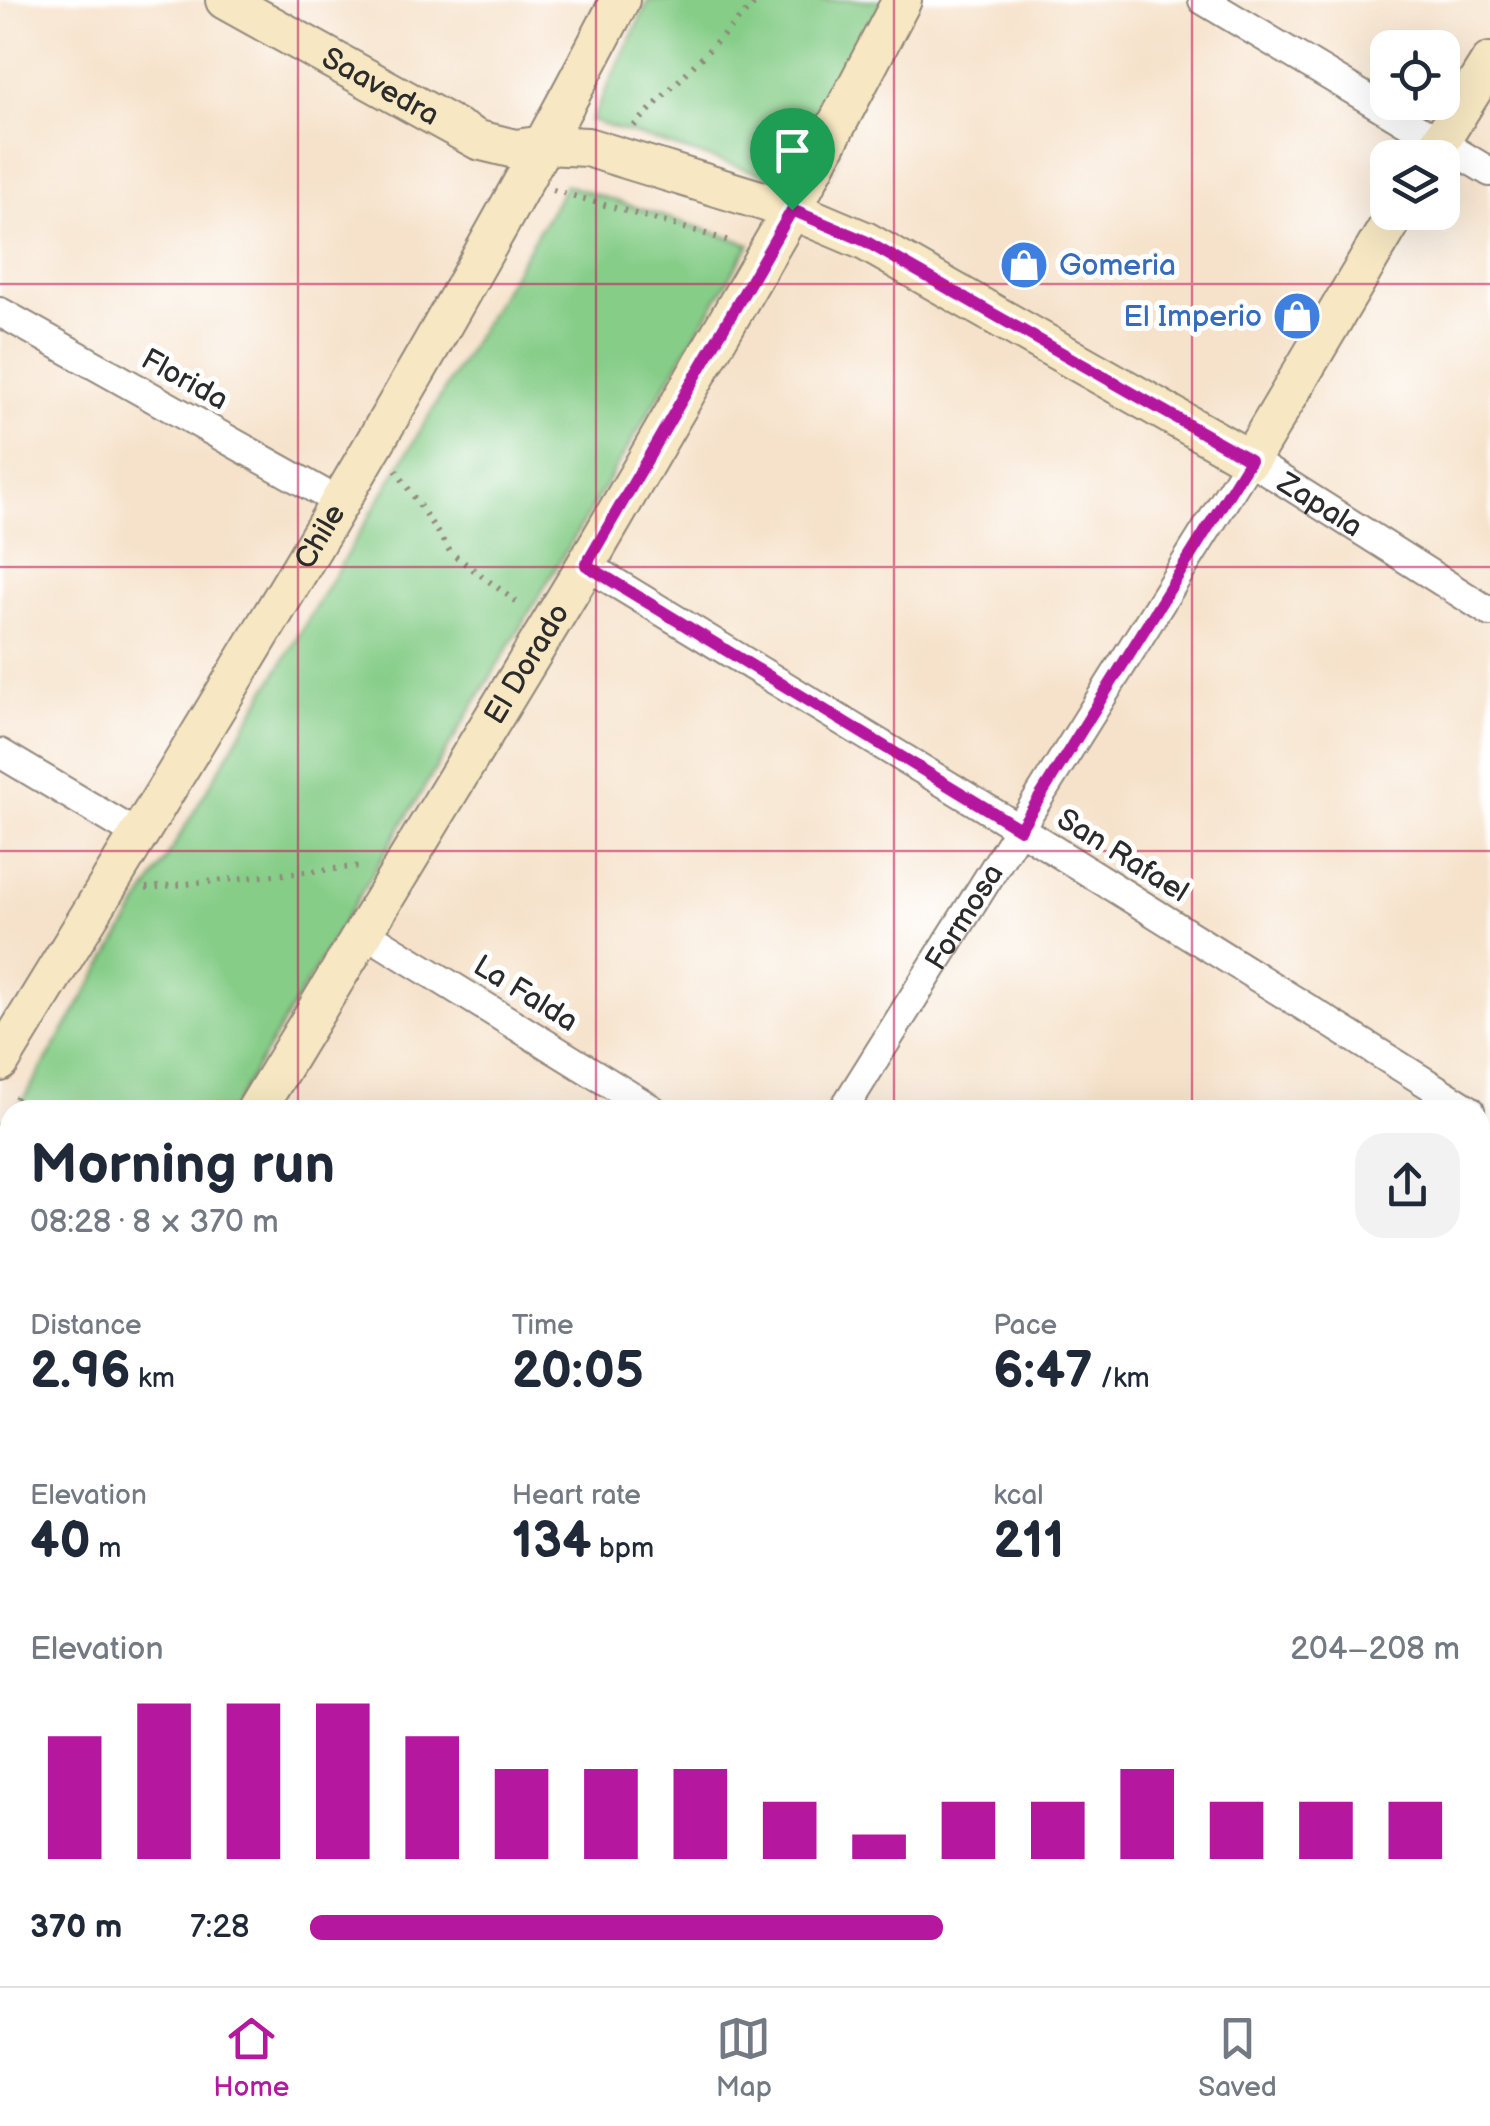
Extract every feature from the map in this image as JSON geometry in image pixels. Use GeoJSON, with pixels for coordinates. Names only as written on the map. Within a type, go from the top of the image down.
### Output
{"type":"FeatureCollection","features":[{"type":"Feature","properties":{"kind":"street","name":"Saavedra"},"geometry":{"type":"LineString","coordinates":[[224,0],[478,140],[514,149],[545,145]]}},
{"type":"Feature","properties":{"kind":"street","name":"Chile"},"geometry":{"type":"LineString","coordinates":[[0,1062],[339,502],[545,145],[620,0]]}},
{"type":"Feature","properties":{"kind":"street","name":"El Dorado"},"geometry":{"type":"LineString","coordinates":[[262,1100],[586,565],[792,210],[902,0]]}},
{"type":"Feature","properties":{"kind":"street"},"geometry":{"type":"LineString","coordinates":[[1203,0],[1420,140]]}},
{"type":"Feature","properties":{"kind":"street"},"geometry":{"type":"LineString","coordinates":[[1441,140],[1490,62]]}},
{"type":"Feature","properties":{"kind":"street","name":"Zapala"},"geometry":{"type":"LineString","coordinates":[[545,145],[588,147],[792,210],[865,241],[1250,460],[1490,612]]}},
{"type":"Feature","properties":{"kind":"street"},"geometry":{"type":"LineString","coordinates":[[1460,160],[1490,172]]}},
{"type":"Feature","properties":{"kind":"street","name":"Formosa"},"geometry":{"type":"LineString","coordinates":[[848,1100],[1250,460],[1387,230]]}},
{"type":"Feature","properties":{"kind":"street","name":"Florida"},"geometry":{"type":"LineString","coordinates":[[0,312],[339,502]]}},
{"type":"Feature","properties":{"kind":"street","name":"San Rafael"},"geometry":{"type":"LineString","coordinates":[[586,565],[1454,1100]]}},
{"type":"Feature","properties":{"kind":"street"},"geometry":{"type":"LineString","coordinates":[[0,752],[138,835]]}},
{"type":"Feature","properties":{"kind":"street","name":"La Falda"},"geometry":{"type":"LineString","coordinates":[[364,932],[637,1100]]}},
{"type":"Feature","properties":{"kind":"path"},"geometry":{"type":"LineString","coordinates":[[633,127],[758,0]]}},
{"type":"Feature","properties":{"kind":"path"},"geometry":{"type":"LineString","coordinates":[[542,206],[553,189],[738,244],[728,260]]}},
{"type":"Feature","properties":{"kind":"path"},"geometry":{"type":"LineString","coordinates":[[391,462],[451,553],[521,605]]}},
{"type":"Feature","properties":{"kind":"path"},"geometry":{"type":"LineString","coordinates":[[511,621],[531,588]]}},
{"type":"Feature","properties":{"kind":"path"},"geometry":{"type":"LineString","coordinates":[[354,882],[374,850]]}},
{"type":"Feature","properties":{"kind":"path"},"geometry":{"type":"LineString","coordinates":[[139,888],[364,866]]}},
{"type":"Feature","properties":{"kind":"green space"},"geometry":{"type":"Polygon","coordinates":[[[649,0],[883,0],[787,182],[591,121],[649,0]]]}},
{"type":"Feature","properties":{"kind":"green space"},"geometry":{"type":"Polygon","coordinates":[[[566,185],[750,244],[237,1100],[23,1100],[566,185]]]}},
{"type":"Feature","properties":{"kind":"place","name":"Gomeria"},"geometry":{"type":"Point","coordinates":[1024,265]}},
{"type":"Feature","properties":{"kind":"place","name":"El Imperio"},"geometry":{"type":"Point","coordinates":[1297,316]}},
{"type":"Feature","properties":{"kind":"route"},"geometry":{"type":"LineString","coordinates":[[792,210],[865,241],[1250,460],[1020,829],[586,565],[792,210]]}}]}
